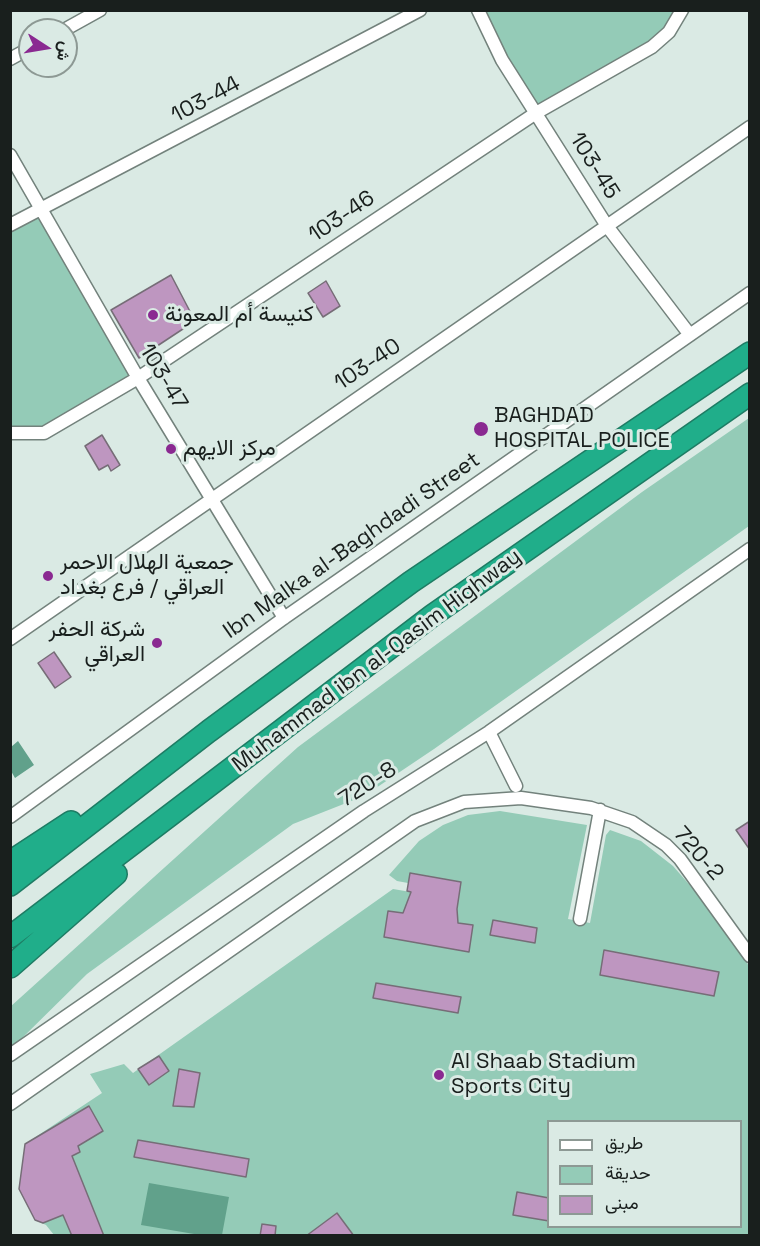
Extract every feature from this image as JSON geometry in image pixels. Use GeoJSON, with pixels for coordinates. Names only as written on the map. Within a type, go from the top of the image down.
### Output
{"type":"FeatureCollection","features":[{"type":"Feature","properties":{"kind":"highway","name":"Muhammad ibn al-Qasim Highway"},"geometry":{"type":"LineString","coordinates":[[10,885],[209,731],[411,582],[750,353]]}},
{"type":"Feature","properties":{"kind":"highway","name":"Muhammad ibn al-Qasim Highway"},"geometry":{"type":"LineString","coordinates":[[10,938],[433,615],[750,394]]}},
{"type":"Feature","properties":{"kind":"highway"},"geometry":{"type":"LineString","coordinates":[[10,862],[209,731]]}},
{"type":"Feature","properties":{"kind":"highway"},"geometry":{"type":"LineString","coordinates":[[10,967],[239,764]]}},
{"type":"Feature","properties":{"kind":"street"},"geometry":{"type":"LineString","coordinates":[[78,22],[100,10]]}},
{"type":"Feature","properties":{"kind":"street","name":"103-44"},"geometry":{"type":"LineString","coordinates":[[10,225],[420,10]]}},
{"type":"Feature","properties":{"kind":"street","name":"103-45"},"geometry":{"type":"LineString","coordinates":[[478,10],[502,60],[607,226],[690,335]]}},
{"type":"Feature","properties":{"kind":"street","name":"103-46"},"geometry":{"type":"LineString","coordinates":[[10,433],[44,433],[138,378],[536,113],[652,48],[669,32],[682,10]]}},
{"type":"Feature","properties":{"kind":"street","name":"103-40"},"geometry":{"type":"LineString","coordinates":[[10,639],[750,127]]}},
{"type":"Feature","properties":{"kind":"street","name":"103-47"},"geometry":{"type":"LineString","coordinates":[[10,154],[138,378],[284,618]]}},
{"type":"Feature","properties":{"kind":"street","name":"Ibn Malka al-Baghdadi Street"},"geometry":{"type":"LineString","coordinates":[[10,817],[284,618],[750,293]]}},
{"type":"Feature","properties":{"kind":"street","name":"720-8"},"geometry":{"type":"LineString","coordinates":[[10,1055],[364,811],[489,732],[750,549]]}},
{"type":"Feature","properties":{"kind":"street"},"geometry":{"type":"LineString","coordinates":[[489,732],[516,786]]}},
{"type":"Feature","properties":{"kind":"street","name":"720-2"},"geometry":{"type":"LineString","coordinates":[[10,1104],[415,821],[464,802],[521,798],[600,810],[632,822],[666,845],[693,876],[750,956]]}},
{"type":"Feature","properties":{"kind":"street"},"geometry":{"type":"LineString","coordinates":[[580,919],[600,810]]}},
{"type":"Feature","properties":{"kind":"green space"},"geometry":{"type":"Polygon","coordinates":[[[478,11],[682,11],[669,32],[536,113],[478,11]]]}},
{"type":"Feature","properties":{"kind":"green space"},"geometry":{"type":"Polygon","coordinates":[[[40,210],[130,374],[100,400],[44,433],[11,433],[11,225],[40,210]]]}},
{"type":"Feature","properties":{"kind":"green space"},"geometry":{"type":"Polygon","coordinates":[[[749,418],[749,526],[364,796],[293,824],[87,974],[11,1049],[10,1007],[298,747],[642,492],[749,418]]]}},
{"type":"Feature","properties":{"kind":"green space","name":"Al Shaab Stadium Sports City"},"geometry":{"type":"Polygon","coordinates":[[[500,811],[587,825],[568,919],[590,923],[606,835],[610,830],[641,841],[673,866],[694,890],[749,966],[749,1235],[54,1235],[46,1225],[35,1220],[19,1189],[25,1144],[102,1093],[90,1074],[124,1064],[133,1073],[393,889],[458,900],[461,882],[411,873],[408,883],[397,881],[389,875],[419,841],[443,825],[468,815],[500,811]]]}},
{"type":"Feature","properties":{"kind":"shaded area"},"geometry":{"type":"Polygon","coordinates":[[[18,741],[34,765],[15,778],[11,771],[11,747],[18,741]]]}},
{"type":"Feature","properties":{"kind":"shaded area"},"geometry":{"type":"Polygon","coordinates":[[[149,1183],[229,1197],[222,1235],[200,1235],[141,1225],[149,1183]]]}},
{"type":"Feature","properties":{"kind":"building","name":"كنيسة أم المعونة"},"geometry":{"type":"Polygon","coordinates":[[[171,275],[195,321],[139,358],[111,310],[171,275]]]}},
{"type":"Feature","properties":{"kind":"building"},"geometry":{"type":"Polygon","coordinates":[[[326,281],[340,306],[323,317],[308,293],[326,281]]]}},
{"type":"Feature","properties":{"kind":"building"},"geometry":{"type":"Polygon","coordinates":[[[102,435],[120,465],[111,471],[108,465],[99,470],[85,446],[102,435]]]}},
{"type":"Feature","properties":{"kind":"building"},"geometry":{"type":"Polygon","coordinates":[[[54,652],[71,677],[55,688],[38,663],[54,652]]]}},
{"type":"Feature","properties":{"kind":"building"},"geometry":{"type":"Polygon","coordinates":[[[750,821],[750,850],[736,830],[750,821]]]}},
{"type":"Feature","properties":{"kind":"building"},"geometry":{"type":"Polygon","coordinates":[[[410,873],[461,882],[457,909],[458,923],[473,925],[469,952],[384,937],[388,911],[403,913],[411,892],[407,891],[410,873]]]}},
{"type":"Feature","properties":{"kind":"building"},"geometry":{"type":"Polygon","coordinates":[[[493,920],[537,928],[535,943],[490,935],[493,920]]]}},
{"type":"Feature","properties":{"kind":"building"},"geometry":{"type":"Polygon","coordinates":[[[604,950],[719,972],[714,996],[600,975],[604,950]]]}},
{"type":"Feature","properties":{"kind":"building"},"geometry":{"type":"Polygon","coordinates":[[[376,983],[461,997],[458,1013],[373,998],[376,983]]]}},
{"type":"Feature","properties":{"kind":"building"},"geometry":{"type":"Polygon","coordinates":[[[159,1056],[169,1071],[149,1085],[138,1069],[159,1056]]]}},
{"type":"Feature","properties":{"kind":"building"},"geometry":{"type":"Polygon","coordinates":[[[179,1069],[200,1073],[194,1107],[173,1106],[179,1069]]]}},
{"type":"Feature","properties":{"kind":"building"},"geometry":{"type":"Polygon","coordinates":[[[89,1106],[103,1131],[78,1146],[80,1152],[72,1156],[104,1236],[72,1236],[63,1215],[43,1223],[35,1220],[19,1189],[25,1144],[89,1106]]]}},
{"type":"Feature","properties":{"kind":"building"},"geometry":{"type":"Polygon","coordinates":[[[138,1140],[249,1159],[246,1177],[134,1157],[138,1140]]]}},
{"type":"Feature","properties":{"kind":"building"},"geometry":{"type":"Polygon","coordinates":[[[517,1192],[547,1198],[547,1221],[513,1215],[517,1192]]]}},
{"type":"Feature","properties":{"kind":"building"},"geometry":{"type":"Polygon","coordinates":[[[337,1213],[354,1236],[306,1236],[337,1213]]]}},
{"type":"Feature","properties":{"kind":"building"},"geometry":{"type":"Polygon","coordinates":[[[262,1224],[276,1226],[275,1236],[260,1236],[262,1224]]]}},
{"type":"Feature","properties":{"kind":"place","name":"كنيسة أم المعونة"},"geometry":{"type":"Point","coordinates":[153,315]}},
{"type":"Feature","properties":{"kind":"place","name":"BAGHDAD HOSPITAL POLICE"},"geometry":{"type":"Point","coordinates":[481,429]}},
{"type":"Feature","properties":{"kind":"place","name":"مركز الايهم"},"geometry":{"type":"Point","coordinates":[171,449]}},
{"type":"Feature","properties":{"kind":"place","name":"جمعية الهلال الاحمر العراقي / فرع بغداد"},"geometry":{"type":"Point","coordinates":[48,576]}},
{"type":"Feature","properties":{"kind":"place","name":"شركة الحفر العراقي"},"geometry":{"type":"Point","coordinates":[157,643]}},
{"type":"Feature","properties":{"kind":"place","name":"Al Shaab Stadium Sports City"},"geometry":{"type":"Point","coordinates":[439,1075]}}]}
